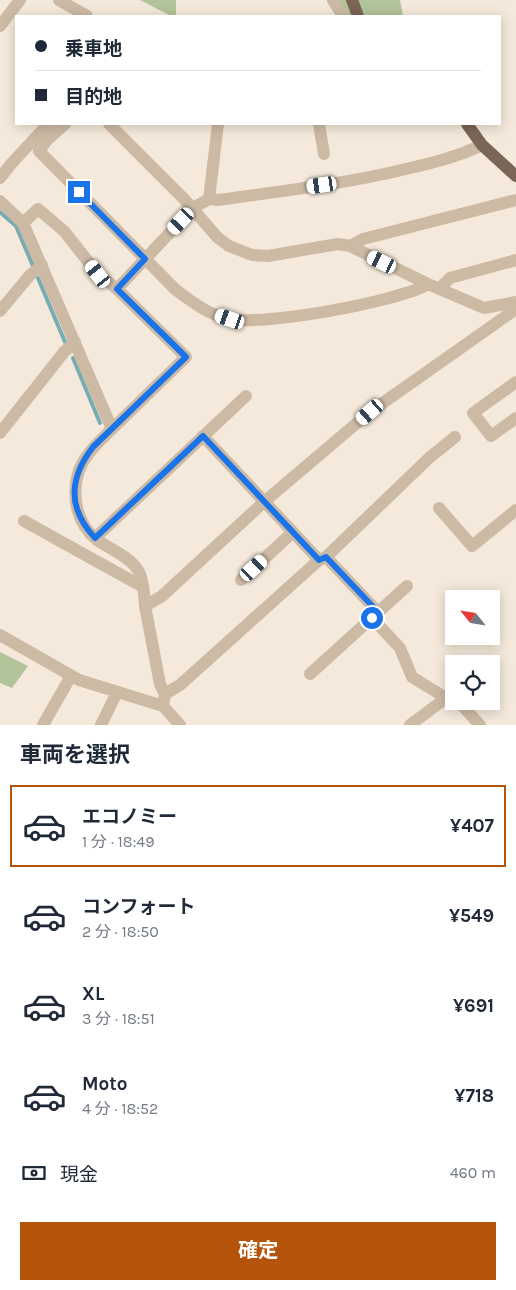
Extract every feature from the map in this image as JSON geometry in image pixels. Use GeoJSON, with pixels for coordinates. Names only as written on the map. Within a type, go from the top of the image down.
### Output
{"type":"FeatureCollection","features":[{"type":"Feature","properties":{"kind":"main road"},"geometry":{"type":"LineString","coordinates":[[352,0],[358,15]]}},
{"type":"Feature","properties":{"kind":"main road"},"geometry":{"type":"LineString","coordinates":[[468,125],[482,145],[516,176]]}},
{"type":"Feature","properties":{"kind":"street"},"geometry":{"type":"LineString","coordinates":[[0,26],[20,0]]}},
{"type":"Feature","properties":{"kind":"street"},"geometry":{"type":"LineString","coordinates":[[59,0],[85,15]]}},
{"type":"Feature","properties":{"kind":"street"},"geometry":{"type":"LineString","coordinates":[[333,0],[342,15]]}},
{"type":"Feature","properties":{"kind":"street"},"geometry":{"type":"LineString","coordinates":[[0,178],[16,157],[47,125]]}},
{"type":"Feature","properties":{"kind":"street"},"geometry":{"type":"LineString","coordinates":[[64,125],[47,140],[39,151],[176,290],[212,313],[230,319],[266,319],[322,312],[375,302],[433,287],[450,278],[516,260]]}},
{"type":"Feature","properties":{"kind":"street"},"geometry":{"type":"LineString","coordinates":[[110,125],[193,208],[218,238],[229,246],[252,255],[268,256],[338,244],[350,246],[433,287],[484,308],[516,302]]}},
{"type":"Feature","properties":{"kind":"street"},"geometry":{"type":"LineString","coordinates":[[209,199],[218,125]]}},
{"type":"Feature","properties":{"kind":"street"},"geometry":{"type":"LineString","coordinates":[[319,125],[324,154]]}},
{"type":"Feature","properties":{"kind":"street"},"geometry":{"type":"LineString","coordinates":[[117,289],[193,208],[209,199],[218,200],[339,183],[453,158],[482,145]]}},
{"type":"Feature","properties":{"kind":"street"},"geometry":{"type":"LineString","coordinates":[[350,246],[363,238],[516,200]]}},
{"type":"Feature","properties":{"kind":"street"},"geometry":{"type":"LineString","coordinates":[[0,201],[23,223],[112,429]]}},
{"type":"Feature","properties":{"kind":"street"},"geometry":{"type":"LineString","coordinates":[[23,223],[38,209],[64,231],[98,274],[117,289],[186,357],[93,447],[84,459],[77,474],[74,493],[78,513],[84,526],[95,538],[129,560],[139,572],[164,700],[179,725]]}},
{"type":"Feature","properties":{"kind":"street"},"geometry":{"type":"LineString","coordinates":[[0,311],[30,275],[42,265]]}},
{"type":"Feature","properties":{"kind":"street"},"geometry":{"type":"LineString","coordinates":[[145,606],[162,596],[266,501],[370,412],[516,309]]}},
{"type":"Feature","properties":{"kind":"street"},"geometry":{"type":"LineString","coordinates":[[0,433],[74,342]]}},
{"type":"Feature","properties":{"kind":"street"},"geometry":{"type":"LineString","coordinates":[[516,382],[473,413],[491,436],[516,418]]}},
{"type":"Feature","properties":{"kind":"street"},"geometry":{"type":"LineString","coordinates":[[95,538],[246,396]]}},
{"type":"Feature","properties":{"kind":"street"},"geometry":{"type":"LineString","coordinates":[[203,436],[266,501],[292,533],[323,558],[375,615],[400,648],[412,677],[445,695]]}},
{"type":"Feature","properties":{"kind":"street"},"geometry":{"type":"LineString","coordinates":[[164,700],[323,558],[429,458],[455,437]]}},
{"type":"Feature","properties":{"kind":"street"},"geometry":{"type":"LineString","coordinates":[[439,508],[472,546],[516,510]]}},
{"type":"Feature","properties":{"kind":"street"},"geometry":{"type":"LineString","coordinates":[[24,521],[143,587]]}},
{"type":"Feature","properties":{"kind":"street"},"geometry":{"type":"LineString","coordinates":[[241,580],[292,533]]}},
{"type":"Feature","properties":{"kind":"street"},"geometry":{"type":"LineString","coordinates":[[310,674],[407,586]]}},
{"type":"Feature","properties":{"kind":"street"},"geometry":{"type":"LineString","coordinates":[[0,635],[71,676],[117,692],[164,700]]}},
{"type":"Feature","properties":{"kind":"street"},"geometry":{"type":"LineString","coordinates":[[43,725],[71,676]]}},
{"type":"Feature","properties":{"kind":"street"},"geometry":{"type":"LineString","coordinates":[[101,725],[117,692]]}},
{"type":"Feature","properties":{"kind":"street"},"geometry":{"type":"LineString","coordinates":[[410,725],[445,703]]}},
{"type":"Feature","properties":{"kind":"street"},"geometry":{"type":"LineString","coordinates":[[464,710],[480,725]]}},
{"type":"Feature","properties":{"kind":"green space"},"geometry":{"type":"Polygon","coordinates":[[[140,0],[176,0],[176,15],[169,15],[140,0]]]}},
{"type":"Feature","properties":{"kind":"green space"},"geometry":{"type":"Polygon","coordinates":[[[337,0],[400,0],[403,15],[346,15],[337,0]]]}},
{"type":"Feature","properties":{"kind":"green space"},"geometry":{"type":"Polygon","coordinates":[[[0,652],[28,666],[12,688],[0,683],[0,652]]]}},
{"type":"Feature","properties":{"kind":"waterway"},"geometry":{"type":"LineString","coordinates":[[0,212],[16,226],[33,266]]}},
{"type":"Feature","properties":{"kind":"waterway"},"geometry":{"type":"LineString","coordinates":[[38,278],[65,342]]}},
{"type":"Feature","properties":{"kind":"waterway"},"geometry":{"type":"LineString","coordinates":[[73,358],[100,423]]}},
{"type":"Feature","properties":{"kind":"route"},"geometry":{"type":"LineString","coordinates":[[79,192],[145,259],[117,289],[186,357],[93,447],[84,459],[77,474],[74,493],[78,513],[84,526],[95,538],[105,526],[203,436],[266,501],[319,560],[326,557],[378,612],[372,618]]}}]}
